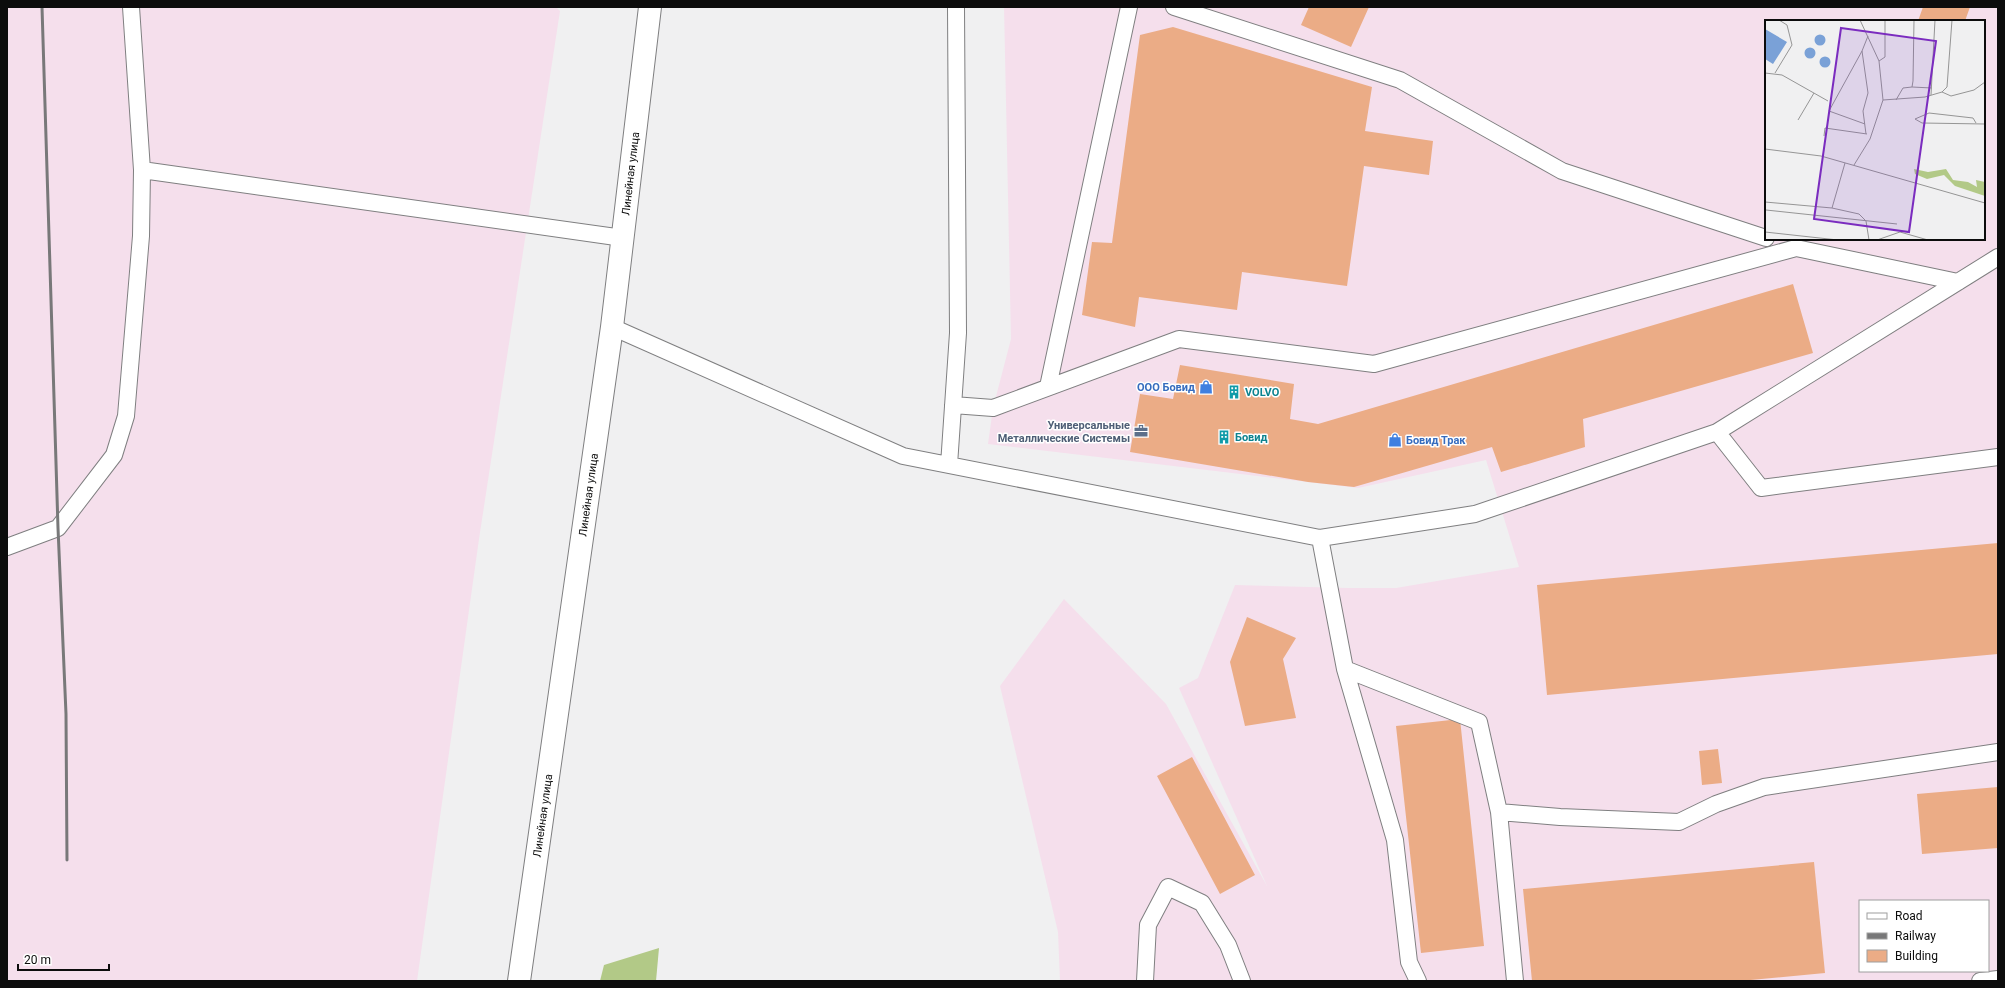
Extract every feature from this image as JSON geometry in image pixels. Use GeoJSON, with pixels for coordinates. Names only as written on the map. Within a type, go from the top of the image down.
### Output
{"type":"FeatureCollection","features":[{"type":"Feature","properties":{"kind":"street","name":"Линейная улица"},"geometry":{"type":"LineString","coordinates":[[519,981],[612,328],[650,7]]}},
{"type":"Feature","properties":{"kind":"lane"},"geometry":{"type":"LineString","coordinates":[[7,546],[58,528],[114,455],[126,416],[141,236],[142,170],[131,7]]}},
{"type":"Feature","properties":{"kind":"lane"},"geometry":{"type":"LineString","coordinates":[[949,465],[958,333],[956,7]]}},
{"type":"Feature","properties":{"kind":"lane"},"geometry":{"type":"LineString","coordinates":[[1048,388],[1129,7]]}},
{"type":"Feature","properties":{"kind":"lane"},"geometry":{"type":"LineString","coordinates":[[1174,7],[1400,80],[1562,171],[1765,238]]}},
{"type":"Feature","properties":{"kind":"lane"},"geometry":{"type":"LineString","coordinates":[[142,170],[623,238]]}},
{"type":"Feature","properties":{"kind":"lane"},"geometry":{"type":"LineString","coordinates":[[1770,240],[1796,248],[1958,282]]}},
{"type":"Feature","properties":{"kind":"lane"},"geometry":{"type":"LineString","coordinates":[[953,405],[992,408],[1179,339],[1374,364],[1796,248]]}},
{"type":"Feature","properties":{"kind":"lane"},"geometry":{"type":"LineString","coordinates":[[612,328],[903,456],[1320,538],[1475,514],[1717,432],[1998,257]]}},
{"type":"Feature","properties":{"kind":"lane"},"geometry":{"type":"LineString","coordinates":[[1717,432],[1761,488],[1998,457]]}},
{"type":"Feature","properties":{"kind":"lane"},"geometry":{"type":"LineString","coordinates":[[1320,538],[1345,669],[1395,840],[1409,962],[1418,981]]}},
{"type":"Feature","properties":{"kind":"lane"},"geometry":{"type":"LineString","coordinates":[[1345,669],[1479,722],[1499,812],[1515,981]]}},
{"type":"Feature","properties":{"kind":"lane"},"geometry":{"type":"LineString","coordinates":[[1499,812],[1560,817],[1679,822],[1716,804],[1764,787],[1998,752]]}},
{"type":"Feature","properties":{"kind":"lane"},"geometry":{"type":"LineString","coordinates":[[1145,981],[1148,924],[1168,887],[1202,903],[1228,945],[1242,981]]}},
{"type":"Feature","properties":{"kind":"lane"},"geometry":{"type":"LineString","coordinates":[[1980,981],[1998,979]]}},
{"type":"Feature","properties":{"kind":"shaded area"},"geometry":{"type":"Polygon","coordinates":[[[7,7],[556,7],[560,11],[479,539],[417,981],[7,981],[7,7]]]}},
{"type":"Feature","properties":{"kind":"shaded area"},"geometry":{"type":"Polygon","coordinates":[[[1004,7],[1998,7],[1998,981],[1060,981],[1058,932],[1000,686],[1064,599],[1166,704],[1267,886],[1179,688],[1198,678],[1235,585],[1396,588],[1519,567],[1486,460],[1358,488],[988,444],[993,408],[1011,339],[1004,7]]]}},
{"type":"Feature","properties":{"kind":"green space"},"geometry":{"type":"Polygon","coordinates":[[[659,948],[656,981],[600,981],[604,965],[659,948]]]}},
{"type":"Feature","properties":{"kind":"building"},"geometry":{"type":"Polygon","coordinates":[[[1309,7],[1369,7],[1351,47],[1301,25],[1309,7]]]}},
{"type":"Feature","properties":{"kind":"building"},"geometry":{"type":"Polygon","coordinates":[[[1923,7],[1970,7],[1965,20],[1918,20],[1923,7]]]}},
{"type":"Feature","properties":{"kind":"building"},"geometry":{"type":"Polygon","coordinates":[[[1173,27],[1372,87],[1365,131],[1433,141],[1429,175],[1364,166],[1347,286],[1242,272],[1237,310],[1139,297],[1135,327],[1082,315],[1092,242],[1112,243],[1140,35],[1173,27]]]}},
{"type":"Feature","properties":{"kind":"building"},"geometry":{"type":"Polygon","coordinates":[[[1793,284],[1813,353],[1583,419],[1585,447],[1501,472],[1492,447],[1354,487],[1308,482],[1130,452],[1140,394],[1173,399],[1180,365],[1294,384],[1290,419],[1318,424],[1793,284]]]}},
{"type":"Feature","properties":{"kind":"building"},"geometry":{"type":"Polygon","coordinates":[[[1998,543],[1998,654],[1547,695],[1537,585],[1998,543]]]}},
{"type":"Feature","properties":{"kind":"building"},"geometry":{"type":"Polygon","coordinates":[[[1247,617],[1296,638],[1283,659],[1296,718],[1245,726],[1230,662],[1247,617]]]}},
{"type":"Feature","properties":{"kind":"building"},"geometry":{"type":"Polygon","coordinates":[[[1460,719],[1484,946],[1421,953],[1396,726],[1460,719]]]}},
{"type":"Feature","properties":{"kind":"building"},"geometry":{"type":"Polygon","coordinates":[[[1718,749],[1722,783],[1702,785],[1699,751],[1718,749]]]}},
{"type":"Feature","properties":{"kind":"building"},"geometry":{"type":"Polygon","coordinates":[[[1192,757],[1255,875],[1220,894],[1157,776],[1192,757]]]}},
{"type":"Feature","properties":{"kind":"building"},"geometry":{"type":"Polygon","coordinates":[[[1998,787],[1998,848],[1922,854],[1917,794],[1998,787]]]}},
{"type":"Feature","properties":{"kind":"building"},"geometry":{"type":"Polygon","coordinates":[[[1814,862],[1825,973],[1740,981],[1532,981],[1523,889],[1814,862]]]}},
{"type":"Feature","properties":{"kind":"railway"},"geometry":{"type":"LineString","coordinates":[[42,7],[58,528],[66,714],[67,860]]}},
{"type":"Feature","properties":{"kind":"place","name":"ООО Бовид"},"geometry":{"type":"Point","coordinates":[1206,387]}},
{"type":"Feature","properties":{"kind":"place","name":"VOLVO"},"geometry":{"type":"Point","coordinates":[1234,392]}},
{"type":"Feature","properties":{"kind":"place","name":"Универсальные Металлические Системы"},"geometry":{"type":"Point","coordinates":[1141,431]}},
{"type":"Feature","properties":{"kind":"place","name":"Бовид"},"geometry":{"type":"Point","coordinates":[1224,437]}},
{"type":"Feature","properties":{"kind":"place","name":"Бовид Трак"},"geometry":{"type":"Point","coordinates":[1395,440]}}]}
